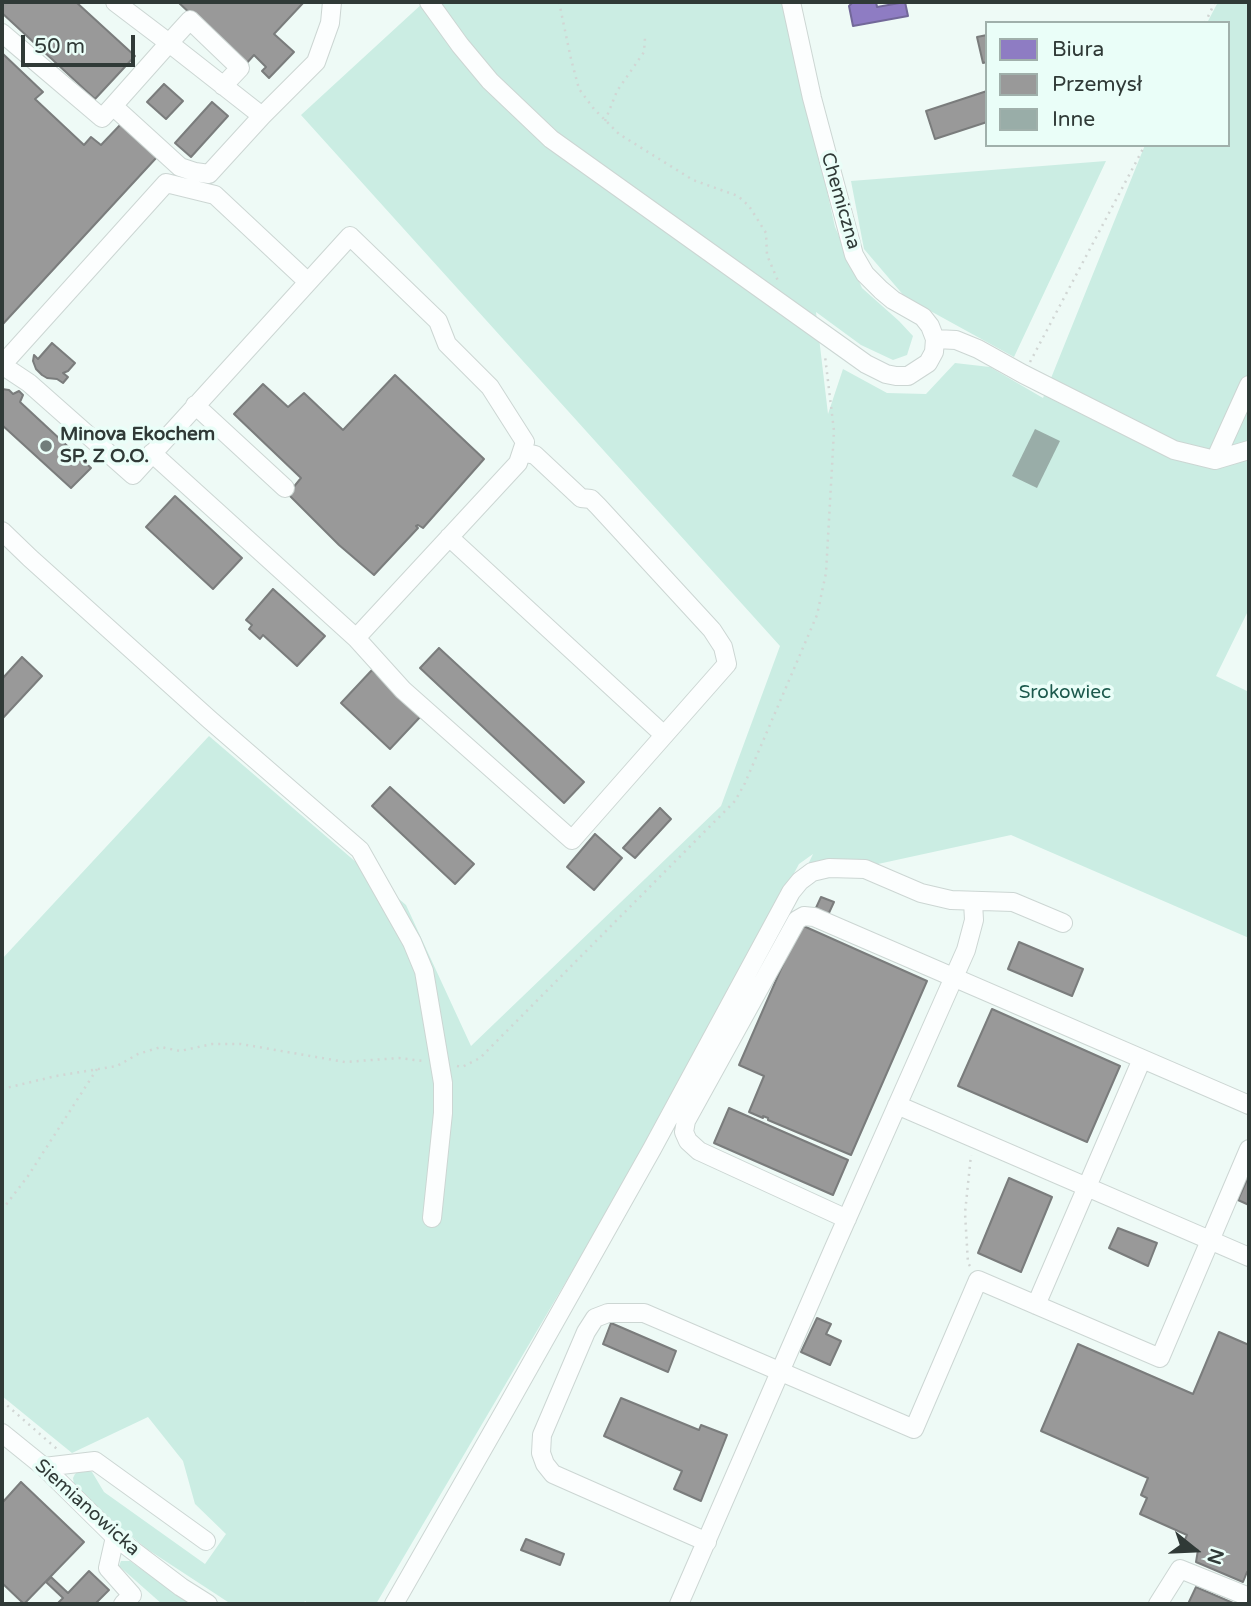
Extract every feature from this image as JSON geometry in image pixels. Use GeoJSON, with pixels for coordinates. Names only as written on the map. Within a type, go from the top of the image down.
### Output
{"type":"FeatureCollection","features":[{"type":"Feature","properties":{"kind":"street"},"geometry":{"type":"LineString","coordinates":[[115,2],[262,116]]}},
{"type":"Feature","properties":{"kind":"street"},"geometry":{"type":"LineString","coordinates":[[113,106],[180,167],[209,174],[316,62],[330,23],[332,2]]}},
{"type":"Feature","properties":{"kind":"street"},"geometry":{"type":"LineString","coordinates":[[429,2],[460,46],[490,81],[551,139],[866,364],[886,374],[908,376],[928,363],[934,352],[935,339],[957,341],[978,349],[1174,450],[1214,460],[1249,450]]}},
{"type":"Feature","properties":{"kind":"street","name":"Chemiczna"},"geometry":{"type":"LineString","coordinates":[[791,2],[812,98],[854,255],[865,274],[881,290],[923,317],[935,339]]}},
{"type":"Feature","properties":{"kind":"street"},"geometry":{"type":"LineString","coordinates":[[2,33],[102,118],[190,20],[240,68],[223,86]]}},
{"type":"Feature","properties":{"kind":"street"},"geometry":{"type":"LineString","coordinates":[[308,282],[215,195],[166,183],[2,365],[29,383],[133,475],[351,236],[438,321],[447,344],[490,387],[525,442],[518,463],[356,638]]}},
{"type":"Feature","properties":{"kind":"street"},"geometry":{"type":"LineString","coordinates":[[1214,460],[1249,385]]}},
{"type":"Feature","properties":{"kind":"street"},"geometry":{"type":"LineString","coordinates":[[195,405],[285,488]]}},
{"type":"Feature","properties":{"kind":"street"},"geometry":{"type":"LineString","coordinates":[[152,453],[356,638],[403,690],[572,840],[727,664],[723,647],[712,630],[598,506],[591,499],[581,498],[535,455],[522,452]]}},
{"type":"Feature","properties":{"kind":"street"},"geometry":{"type":"LineString","coordinates":[[2,531],[210,720],[360,850],[412,942],[424,971],[443,1083],[443,1113],[432,1217]]}},
{"type":"Feature","properties":{"kind":"street"},"geometry":{"type":"LineString","coordinates":[[449,537],[664,735]]}},
{"type":"Feature","properties":{"kind":"street"},"geometry":{"type":"LineString","coordinates":[[394,1604],[652,1149],[791,892],[800,881],[812,872],[829,868],[865,869],[921,893],[951,900],[1013,902],[1063,923]]}},
{"type":"Feature","properties":{"kind":"street"},"geometry":{"type":"LineString","coordinates":[[679,1604],[967,950],[974,920],[973,902]]}},
{"type":"Feature","properties":{"kind":"street"},"geometry":{"type":"LineString","coordinates":[[847,1219],[699,1151],[688,1141],[684,1132],[686,1121],[797,920],[804,916],[814,917],[1249,1105]]}},
{"type":"Feature","properties":{"kind":"street"},"geometry":{"type":"LineString","coordinates":[[1035,1305],[1142,1059]]}},
{"type":"Feature","properties":{"kind":"street"},"geometry":{"type":"LineString","coordinates":[[897,1105],[1249,1257]]}},
{"type":"Feature","properties":{"kind":"street"},"geometry":{"type":"LineString","coordinates":[[707,1542],[553,1474],[545,1464],[541,1453],[542,1435],[581,1343],[595,1318],[608,1313],[644,1313],[915,1429],[978,1280],[1160,1357],[1249,1149]]}},
{"type":"Feature","properties":{"kind":"street","name":"Siemianowicka"},"geometry":{"type":"LineString","coordinates":[[2,1433],[44,1467],[116,1537],[181,1587],[208,1604]]}},
{"type":"Feature","properties":{"kind":"street"},"geometry":{"type":"LineString","coordinates":[[44,1467],[95,1461],[206,1541]]}},
{"type":"Feature","properties":{"kind":"street"},"geometry":{"type":"LineString","coordinates":[[116,1537],[108,1567],[132,1595],[123,1604]]}},
{"type":"Feature","properties":{"kind":"street"},"geometry":{"type":"LineString","coordinates":[[1158,1604],[1180,1569],[1249,1597]]}},
{"type":"Feature","properties":{"kind":"path"},"geometry":{"type":"LineString","coordinates":[[559,2],[579,89],[594,109],[619,134],[693,180],[738,196],[749,206],[766,233],[767,255],[791,310]]}},
{"type":"Feature","properties":{"kind":"path"},"geometry":{"type":"LineString","coordinates":[[1206,21],[1214,2]]}},
{"type":"Feature","properties":{"kind":"path"},"geometry":{"type":"LineString","coordinates":[[605,121],[617,91],[643,52],[645,38]]}},
{"type":"Feature","properties":{"kind":"path"},"geometry":{"type":"LineString","coordinates":[[1023,374],[1144,147]]}},
{"type":"Feature","properties":{"kind":"path"},"geometry":{"type":"LineString","coordinates":[[2,1089],[56,1076],[117,1066],[138,1054],[161,1047],[180,1051],[212,1044],[241,1044],[345,1062],[399,1058],[463,1067],[480,1058],[735,801],[745,783],[817,615],[826,573],[834,431],[823,333]]}},
{"type":"Feature","properties":{"kind":"path"},"geometry":{"type":"LineString","coordinates":[[2,1210],[28,1176],[97,1069]]}},
{"type":"Feature","properties":{"kind":"path"},"geometry":{"type":"LineString","coordinates":[[973,1138],[965,1213],[968,1263],[978,1280]]}},
{"type":"Feature","properties":{"kind":"path"},"geometry":{"type":"LineString","coordinates":[[2,1401],[57,1449]]}},
{"type":"Feature","properties":{"kind":"green space","name":"Srokowiec"},"geometry":{"type":"Polygon","coordinates":[[[424,2],[785,2],[835,227],[862,288],[913,336],[907,355],[893,360],[861,345],[816,312],[828,414],[843,369],[887,393],[926,394],[955,363],[990,367],[1043,398],[1144,147],[1230,147],[1230,21],[1208,21],[1218,2],[1249,2],[1249,609],[1216,676],[1249,692],[1249,938],[1011,835],[800,881],[813,854],[799,864],[660,1122],[376,1604],[309,1604],[305,1601],[303,1604],[231,1604],[147,1549],[97,1508],[74,1485],[75,1474],[82,1469],[92,1472],[104,1492],[205,1564],[226,1534],[195,1504],[183,1461],[148,1417],[72,1453],[2,1396],[2,959],[209,736],[406,905],[471,1046],[721,806],[780,646],[301,115],[424,2]]]}},
{"type":"Feature","properties":{"kind":"green space"},"geometry":{"type":"Polygon","coordinates":[[[1106,161],[1014,357],[905,297],[864,249],[851,181],[1106,161]]]}},
{"type":"Feature","properties":{"kind":"green space"},"geometry":{"type":"Polygon","coordinates":[[[121,1561],[130,1561],[190,1604],[162,1604],[119,1566],[121,1561]]]}},
{"type":"Feature","properties":{"kind":"building: Biura"},"geometry":{"type":"Polygon","coordinates":[[[860,2],[876,2],[877,7],[905,2],[908,16],[853,26],[849,6],[860,2]]]}},
{"type":"Feature","properties":{"kind":"building: Przemysł"},"geometry":{"type":"Polygon","coordinates":[[[2,2],[76,2],[135,56],[95,99],[2,13],[2,2]]]}},
{"type":"Feature","properties":{"kind":"building: Przemysł"},"geometry":{"type":"Polygon","coordinates":[[[178,2],[304,2],[274,34],[294,52],[269,78],[262,71],[266,67],[254,55],[245,65],[178,2]]]}},
{"type":"Feature","properties":{"kind":"building: Przemysł"},"geometry":{"type":"Polygon","coordinates":[[[985,35],[985,62],[983,63],[977,37],[985,35]]]}},
{"type":"Feature","properties":{"kind":"building: Przemysł"},"geometry":{"type":"Polygon","coordinates":[[[2,53],[43,92],[35,99],[84,145],[91,137],[101,145],[121,124],[157,157],[2,325],[2,53]]]}},
{"type":"Feature","properties":{"kind":"building: Przemysł"},"geometry":{"type":"Polygon","coordinates":[[[164,84],[183,101],[166,119],[147,102],[164,84]]]}},
{"type":"Feature","properties":{"kind":"building: Przemysł"},"geometry":{"type":"Polygon","coordinates":[[[985,92],[985,123],[935,139],[926,111],[985,92]]]}},
{"type":"Feature","properties":{"kind":"building: Przemysł"},"geometry":{"type":"Polygon","coordinates":[[[212,102],[228,116],[191,157],[175,143],[212,102]]]}},
{"type":"Feature","properties":{"kind":"building: Przemysł"},"geometry":{"type":"Polygon","coordinates":[[[52,343],[75,363],[63,373],[68,377],[63,383],[42,375],[33,361],[34,355],[38,359],[52,343]]]}},
{"type":"Feature","properties":{"kind":"building: Przemysł"},"geometry":{"type":"Polygon","coordinates":[[[395,375],[484,459],[423,528],[416,526],[418,528],[374,575],[339,545],[288,494],[301,478],[234,414],[263,384],[288,407],[304,393],[343,430],[395,375]]]}},
{"type":"Feature","properties":{"kind":"building: Przemysł","name":"Minova Ekochem SP. Z O.O."},"geometry":{"type":"Polygon","coordinates":[[[2,389],[13,394],[19,391],[23,395],[20,402],[91,468],[71,488],[2,425],[2,389]]]}},
{"type":"Feature","properties":{"kind":"building: Przemysł"},"geometry":{"type":"Polygon","coordinates":[[[175,496],[242,558],[213,589],[146,527],[175,496]]]}},
{"type":"Feature","properties":{"kind":"building: Przemysł"},"geometry":{"type":"Polygon","coordinates":[[[273,589],[325,636],[297,666],[263,635],[260,639],[249,629],[252,625],[246,620],[273,589]]]}},
{"type":"Feature","properties":{"kind":"building: Przemysł"},"geometry":{"type":"Polygon","coordinates":[[[439,648],[584,782],[564,803],[420,668],[439,648]]]}},
{"type":"Feature","properties":{"kind":"building: Przemysł"},"geometry":{"type":"Polygon","coordinates":[[[22,657],[42,676],[2,719],[2,679],[22,657]]]}},
{"type":"Feature","properties":{"kind":"building: Przemysł"},"geometry":{"type":"Polygon","coordinates":[[[372,670],[421,716],[390,749],[341,703],[372,670]]]}},
{"type":"Feature","properties":{"kind":"building: Przemysł"},"geometry":{"type":"Polygon","coordinates":[[[390,787],[474,864],[455,884],[372,806],[390,787]]]}},
{"type":"Feature","properties":{"kind":"building: Przemysł"},"geometry":{"type":"Polygon","coordinates":[[[660,808],[671,819],[635,858],[623,848],[660,808]]]}},
{"type":"Feature","properties":{"kind":"building: Przemysł"},"geometry":{"type":"Polygon","coordinates":[[[595,834],[622,858],[594,890],[567,867],[595,834]]]}},
{"type":"Feature","properties":{"kind":"building: Przemysł"},"geometry":{"type":"Polygon","coordinates":[[[821,897],[834,902],[828,915],[815,910],[821,897]]]}},
{"type":"Feature","properties":{"kind":"building: Przemysł"},"geometry":{"type":"Polygon","coordinates":[[[799,924],[927,981],[851,1155],[749,1112],[764,1076],[739,1065],[799,924]]]}},
{"type":"Feature","properties":{"kind":"building: Przemysł"},"geometry":{"type":"Polygon","coordinates":[[[1019,942],[1083,969],[1072,996],[1008,969],[1019,942]]]}},
{"type":"Feature","properties":{"kind":"building: Przemysł"},"geometry":{"type":"Polygon","coordinates":[[[992,1009],[1120,1066],[1087,1142],[958,1086],[992,1009]]]}},
{"type":"Feature","properties":{"kind":"building: Przemysł"},"geometry":{"type":"Polygon","coordinates":[[[729,1108],[848,1160],[833,1195],[714,1143],[729,1108]]]}},
{"type":"Feature","properties":{"kind":"building: Przemysł"},"geometry":{"type":"Polygon","coordinates":[[[1249,1175],[1249,1205],[1238,1200],[1249,1175]]]}},
{"type":"Feature","properties":{"kind":"building: Przemysł"},"geometry":{"type":"Polygon","coordinates":[[[1009,1178],[1052,1197],[1021,1272],[978,1253],[1009,1178]]]}},
{"type":"Feature","properties":{"kind":"building: Przemysł"},"geometry":{"type":"Polygon","coordinates":[[[1118,1228],[1157,1243],[1148,1266],[1109,1248],[1118,1228]]]}},
{"type":"Feature","properties":{"kind":"building: Przemysł"},"geometry":{"type":"Polygon","coordinates":[[[817,1318],[831,1324],[826,1334],[841,1341],[830,1365],[801,1352],[817,1318]]]}},
{"type":"Feature","properties":{"kind":"building: Przemysł"},"geometry":{"type":"Polygon","coordinates":[[[611,1323],[676,1351],[668,1372],[603,1344],[611,1323]]]}},
{"type":"Feature","properties":{"kind":"building: Przemysł"},"geometry":{"type":"Polygon","coordinates":[[[1219,1332],[1249,1345],[1249,1573],[1247,1572],[1243,1582],[1196,1562],[1198,1550],[1183,1544],[1187,1535],[1140,1514],[1147,1498],[1141,1495],[1148,1478],[1041,1431],[1078,1344],[1193,1394],[1219,1332]]]}},
{"type":"Feature","properties":{"kind":"building: Przemysł"},"geometry":{"type":"Polygon","coordinates":[[[621,1398],[699,1430],[701,1425],[727,1435],[701,1501],[674,1489],[682,1471],[604,1436],[621,1398]]]}},
{"type":"Feature","properties":{"kind":"building: Przemysł"},"geometry":{"type":"Polygon","coordinates":[[[21,1482],[84,1542],[24,1604],[2,1583],[2,1503],[21,1482]]]}},
{"type":"Feature","properties":{"kind":"building: Przemysł"},"geometry":{"type":"Polygon","coordinates":[[[526,1539],[564,1554],[560,1565],[521,1550],[526,1539]]]}},
{"type":"Feature","properties":{"kind":"building: Przemysł"},"geometry":{"type":"Polygon","coordinates":[[[89,1571],[109,1590],[95,1604],[57,1604],[63,1598],[46,1582],[51,1577],[68,1593],[89,1571]]]}},
{"type":"Feature","properties":{"kind":"building: Przemysł"},"geometry":{"type":"Polygon","coordinates":[[[1196,1587],[1233,1603],[1188,1604],[1196,1587]]]}},
{"type":"Feature","properties":{"kind":"building: Inne"},"geometry":{"type":"Polygon","coordinates":[[[1035,429],[1060,441],[1037,488],[1012,476],[1035,429]]]}},
{"type":"Feature","properties":{"kind":"place","name":"Minova Ekochem SP. Z O.O."},"geometry":{"type":"Point","coordinates":[46,446]}}]}
